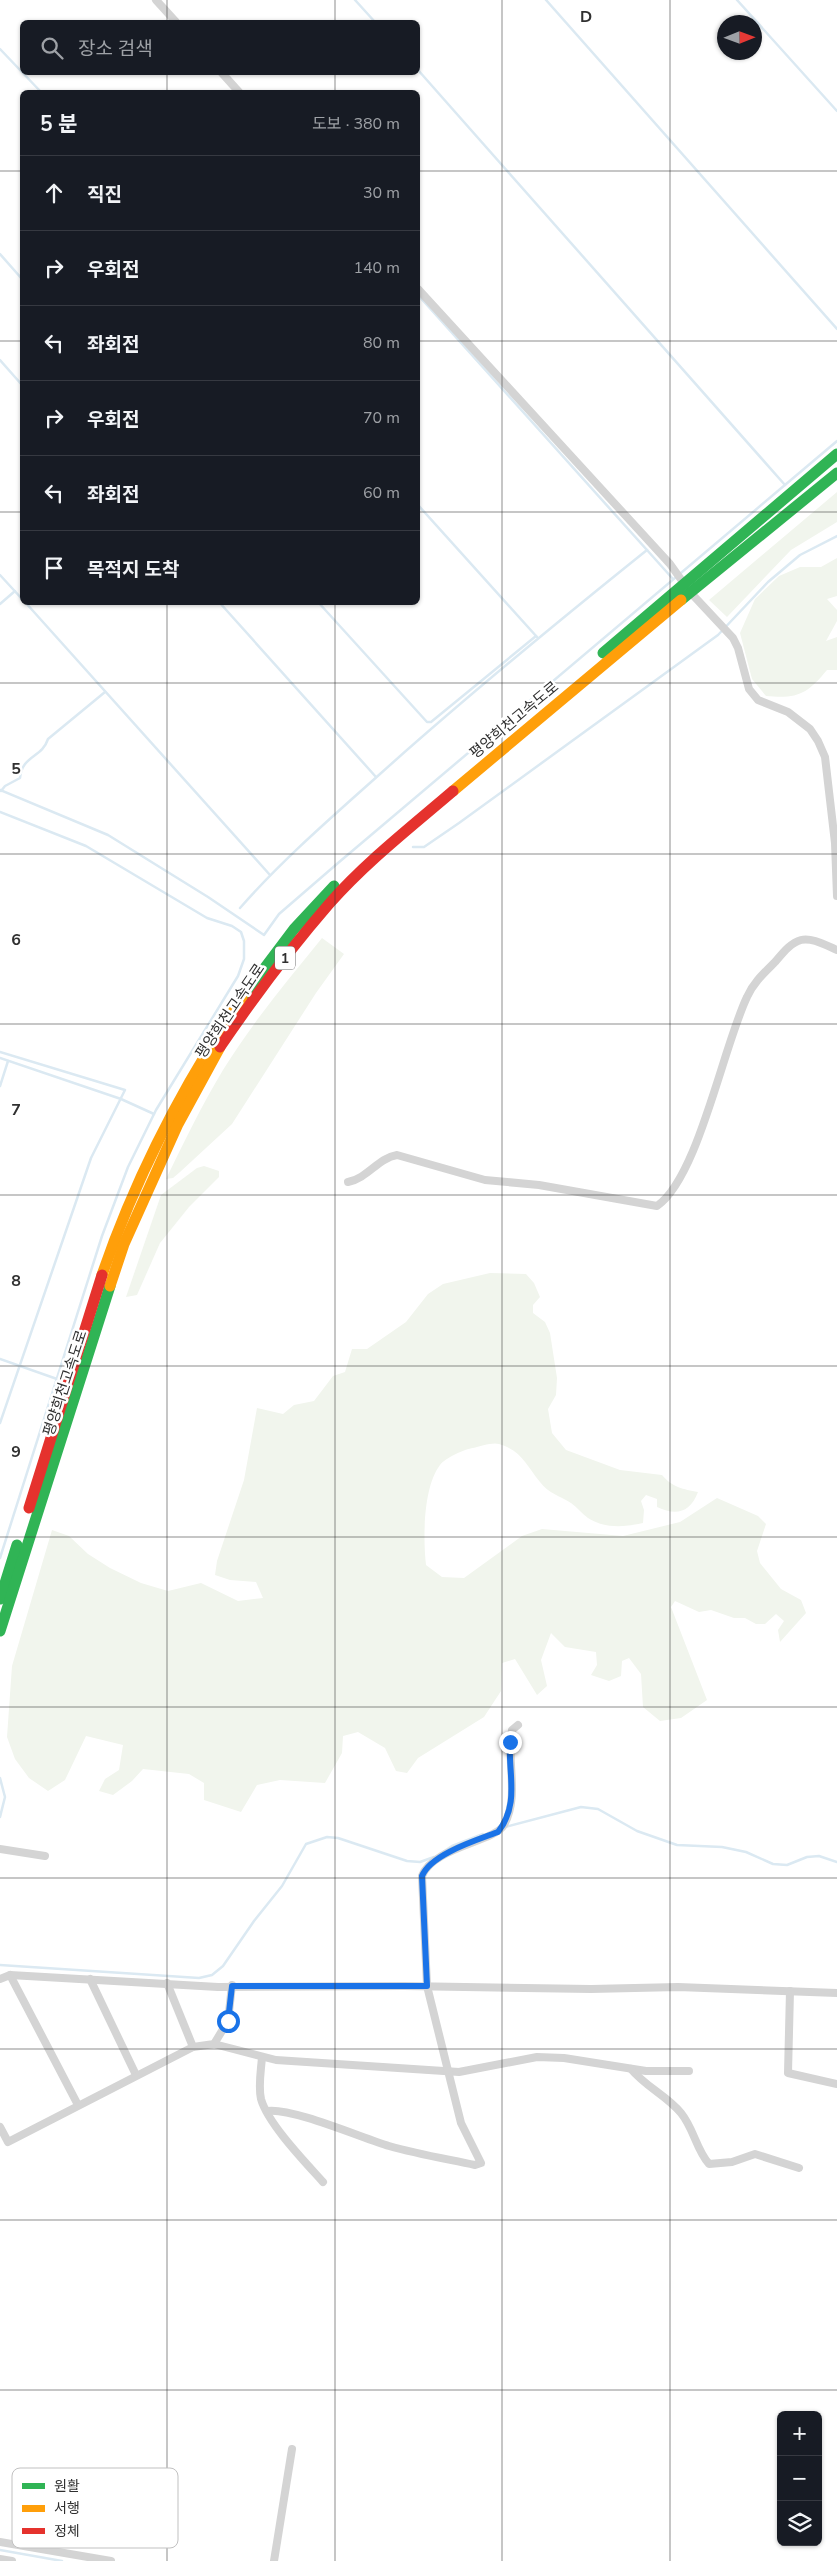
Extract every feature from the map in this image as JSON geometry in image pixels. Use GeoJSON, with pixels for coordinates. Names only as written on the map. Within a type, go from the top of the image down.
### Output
{"type":"FeatureCollection","features":[{"type":"Feature","properties":{"kind":"highway","name":"평양희천고속도로"},"geometry":{"type":"LineString","coordinates":[[0,1631],[124,1244],[178,1124],[217,1052],[260,988],[330,902],[392,842],[687,588],[837,454]]}},
{"type":"Feature","properties":{"kind":"highway","name":"평양희천고속도로"},"geometry":{"type":"LineString","coordinates":[[0,1599],[123,1215],[167,1119],[208,1047],[264,965],[316,903],[414,813],[687,588],[837,473]]}},
{"type":"Feature","properties":{"kind":"street"},"geometry":{"type":"LineString","coordinates":[[156,0],[174,20]]}},
{"type":"Feature","properties":{"kind":"street"},"geometry":{"type":"LineString","coordinates":[[224,75],[237,90]]}},
{"type":"Feature","properties":{"kind":"street"},"geometry":{"type":"LineString","coordinates":[[420,291],[670,564],[687,588],[733,638],[738,648],[748,689],[758,700],[788,712],[810,729],[825,757],[835,842],[837,896]]}},
{"type":"Feature","properties":{"kind":"street"},"geometry":{"type":"LineString","coordinates":[[348,1182],[361,1178],[389,1156],[397,1155],[476,1178],[539,1185],[657,1206],[664,1201],[673,1189],[696,1146],[734,1031],[747,997],[758,979],[792,944],[802,939],[814,940],[837,950]]}},
{"type":"Feature","properties":{"kind":"street"},"geometry":{"type":"LineString","coordinates":[[267,2111],[276,2110],[390,2146],[475,2165],[481,2163],[461,2123],[427,1986],[422,1876],[425,1868],[442,1857],[462,1845],[498,1832],[505,1823],[513,1794],[509,1757],[510,1742],[512,1730],[518,1725]]}},
{"type":"Feature","properties":{"kind":"street"},"geometry":{"type":"LineString","coordinates":[[0,1849],[45,1856]]}},
{"type":"Feature","properties":{"kind":"street"},"geometry":{"type":"LineString","coordinates":[[10,1975],[78,2105]]}},
{"type":"Feature","properties":{"kind":"street"},"geometry":{"type":"LineString","coordinates":[[0,1979],[10,1975],[232,1986],[427,1986],[591,1989],[678,1987],[837,1993]]}},
{"type":"Feature","properties":{"kind":"street"},"geometry":{"type":"LineString","coordinates":[[90,1979],[136,2075]]}},
{"type":"Feature","properties":{"kind":"street"},"geometry":{"type":"LineString","coordinates":[[167,1983],[193,2047]]}},
{"type":"Feature","properties":{"kind":"street"},"geometry":{"type":"LineString","coordinates":[[214,2044],[228,2021],[232,1986]]}},
{"type":"Feature","properties":{"kind":"street"},"geometry":{"type":"LineString","coordinates":[[790,1991],[788,2073],[837,2084]]}},
{"type":"Feature","properties":{"kind":"street"},"geometry":{"type":"LineString","coordinates":[[0,2127],[4,2144],[193,2047],[214,2044],[262,2057],[447,2070],[467,2071],[488,2065],[536,2057],[564,2058],[646,2071],[689,2071]]}},
{"type":"Feature","properties":{"kind":"street"},"geometry":{"type":"LineString","coordinates":[[262,2057],[260,2094],[267,2111],[284,2137],[324,2182]]}},
{"type":"Feature","properties":{"kind":"street"},"geometry":{"type":"LineString","coordinates":[[631,2069],[642,2083],[680,2112],[695,2138],[701,2155],[709,2164],[732,2162],[755,2154],[799,2168]]}},
{"type":"Feature","properties":{"kind":"street"},"geometry":{"type":"LineString","coordinates":[[274,2561],[292,2449]]}},
{"type":"Feature","properties":{"kind":"street"},"geometry":{"type":"LineString","coordinates":[[35,2548],[112,2561]]}},
{"type":"Feature","properties":{"kind":"street"},"geometry":{"type":"LineString","coordinates":[[0,2559],[12,2561]]}},
{"type":"Feature","properties":{"kind":"shaded area"},"geometry":{"type":"Polygon","coordinates":[[[837,492],[837,522],[791,550],[727,617],[709,600],[837,492]]]}},
{"type":"Feature","properties":{"kind":"shaded area"},"geometry":{"type":"Polygon","coordinates":[[[837,558],[837,596],[827,599],[837,610],[837,621],[826,641],[837,637],[837,670],[827,670],[814,685],[801,693],[786,697],[766,696],[752,679],[740,633],[755,599],[779,576],[800,567],[821,567],[837,558]]]}},
{"type":"Feature","properties":{"kind":"shaded area"},"geometry":{"type":"Polygon","coordinates":[[[322,938],[344,954],[316,993],[232,1124],[173,1178],[166,1179],[186,1137],[234,1053],[270,1002],[322,938]]]}},
{"type":"Feature","properties":{"kind":"shaded area"},"geometry":{"type":"Polygon","coordinates":[[[204,1166],[219,1171],[219,1177],[189,1207],[160,1243],[137,1295],[126,1297],[161,1195],[197,1168],[204,1166]]]}},
{"type":"Feature","properties":{"kind":"shaded area"},"geometry":{"type":"Polygon","coordinates":[[[490,1273],[526,1274],[534,1283],[540,1297],[533,1305],[533,1313],[545,1322],[550,1333],[557,1378],[556,1395],[548,1409],[552,1433],[566,1450],[620,1470],[662,1475],[674,1485],[698,1492],[687,1508],[676,1512],[657,1507],[657,1499],[646,1495],[641,1501],[644,1510],[643,1523],[622,1526],[601,1524],[588,1518],[571,1503],[547,1489],[523,1459],[513,1450],[499,1444],[486,1444],[455,1454],[440,1465],[434,1475],[427,1499],[425,1528],[426,1565],[442,1577],[464,1578],[522,1536],[542,1529],[623,1536],[680,1522],[717,1498],[758,1516],[766,1524],[757,1551],[760,1563],[781,1589],[801,1600],[806,1613],[780,1642],[778,1630],[784,1621],[776,1614],[765,1624],[756,1624],[745,1618],[734,1618],[711,1610],[699,1612],[675,1601],[671,1607],[707,1700],[681,1718],[660,1721],[643,1707],[641,1674],[629,1658],[622,1661],[621,1676],[609,1681],[591,1675],[597,1665],[596,1652],[565,1647],[551,1633],[541,1660],[547,1686],[537,1695],[515,1659],[502,1663],[501,1691],[484,1717],[418,1758],[407,1773],[396,1771],[385,1748],[358,1732],[343,1736],[342,1753],[325,1783],[280,1780],[257,1785],[241,1812],[204,1800],[204,1783],[189,1774],[143,1769],[132,1781],[113,1795],[99,1791],[105,1779],[119,1770],[123,1745],[86,1736],[65,1780],[48,1791],[29,1778],[15,1759],[7,1737],[12,1666],[52,1530],[69,1536],[88,1554],[110,1568],[141,1583],[168,1591],[201,1583],[238,1601],[263,1598],[256,1582],[230,1580],[215,1575],[217,1561],[244,1480],[257,1408],[283,1414],[294,1405],[314,1401],[333,1376],[345,1372],[352,1349],[367,1349],[406,1322],[428,1294],[443,1284],[490,1273]]]}},
{"type":"Feature","properties":{"kind":"waterway"},"geometry":{"type":"LineString","coordinates":[[355,0],[373,20]]}},
{"type":"Feature","properties":{"kind":"waterway"},"geometry":{"type":"LineString","coordinates":[[546,0],[837,329]]}},
{"type":"Feature","properties":{"kind":"waterway"},"geometry":{"type":"LineString","coordinates":[[737,0],[837,111]]}},
{"type":"Feature","properties":{"kind":"waterway"},"geometry":{"type":"LineString","coordinates":[[0,49],[20,70]]}},
{"type":"Feature","properties":{"kind":"waterway"},"geometry":{"type":"LineString","coordinates":[[420,72],[785,485]]}},
{"type":"Feature","properties":{"kind":"waterway"},"geometry":{"type":"LineString","coordinates":[[25,75],[39,90]]}},
{"type":"Feature","properties":{"kind":"waterway"},"geometry":{"type":"LineString","coordinates":[[0,254],[20,277]]}},
{"type":"Feature","properties":{"kind":"waterway"},"geometry":{"type":"LineString","coordinates":[[420,297],[673,579]]}},
{"type":"Feature","properties":{"kind":"waterway"},"geometry":{"type":"LineString","coordinates":[[0,360],[20,383]]}},
{"type":"Feature","properties":{"kind":"waterway"},"geometry":{"type":"LineString","coordinates":[[0,790],[108,835],[208,897],[264,935],[279,914],[338,863],[837,441]]}},
{"type":"Feature","properties":{"kind":"waterway"},"geometry":{"type":"LineString","coordinates":[[420,507],[537,637]]}},
{"type":"Feature","properties":{"kind":"waterway"},"geometry":{"type":"LineString","coordinates":[[413,847],[424,847],[459,823],[718,635],[768,582],[800,555],[837,536]]}},
{"type":"Feature","properties":{"kind":"waterway"},"geometry":{"type":"LineString","coordinates":[[240,908],[308,839],[412,745],[512,660],[647,550]]}},
{"type":"Feature","properties":{"kind":"waterway"},"geometry":{"type":"LineString","coordinates":[[0,575],[20,597]]}},
{"type":"Feature","properties":{"kind":"waterway"},"geometry":{"type":"LineString","coordinates":[[0,604],[15,591]]}},
{"type":"Feature","properties":{"kind":"waterway"},"geometry":{"type":"LineString","coordinates":[[28,605],[270,875]]}},
{"type":"Feature","properties":{"kind":"waterway"},"geometry":{"type":"LineString","coordinates":[[222,605],[376,777]]}},
{"type":"Feature","properties":{"kind":"waterway"},"geometry":{"type":"LineString","coordinates":[[321,605],[427,722],[431,722],[536,636]]}},
{"type":"Feature","properties":{"kind":"waterway"},"geometry":{"type":"LineString","coordinates":[[1,791],[5,786],[20,778],[24,765],[41,750],[48,739],[105,692]]}},
{"type":"Feature","properties":{"kind":"waterway"},"geometry":{"type":"LineString","coordinates":[[0,812],[86,846],[207,918],[232,926],[241,932],[244,941],[244,959],[238,976],[156,1110],[128,1167],[102,1236],[0,1558]]}},
{"type":"Feature","properties":{"kind":"waterway"},"geometry":{"type":"LineString","coordinates":[[0,1052],[125,1090],[91,1158],[0,1423]]}},
{"type":"Feature","properties":{"kind":"waterway"},"geometry":{"type":"LineString","coordinates":[[0,1058],[121,1099],[154,1114]]}},
{"type":"Feature","properties":{"kind":"waterway"},"geometry":{"type":"LineString","coordinates":[[0,1086],[8,1061]]}},
{"type":"Feature","properties":{"kind":"waterway"},"geometry":{"type":"LineString","coordinates":[[0,1359],[57,1379]]}},
{"type":"Feature","properties":{"kind":"waterway"},"geometry":{"type":"LineString","coordinates":[[0,1778],[5,1797],[0,1817]]}},
{"type":"Feature","properties":{"kind":"waterway"},"geometry":{"type":"LineString","coordinates":[[505,1827],[581,1807],[598,1809],[637,1831],[677,1845],[722,1847],[746,1852],[773,1864],[787,1865],[807,1857],[819,1856],[837,1862]]}},
{"type":"Feature","properties":{"kind":"waterway"},"geometry":{"type":"LineString","coordinates":[[443,1852],[452,1846],[483,1834]]}},
{"type":"Feature","properties":{"kind":"waterway"},"geometry":{"type":"LineString","coordinates":[[0,1965],[199,1978],[212,1975],[223,1966],[254,1921],[282,1886],[306,1844],[327,1837],[338,1838],[407,1861],[420,1862],[434,1857]]}},
{"type":"Feature","properties":{"kind":"waterway"},"geometry":{"type":"LineString","coordinates":[[0,2550],[62,2561]]}},
{"type":"Feature","properties":{"kind":"traffic: fast"},"geometry":{"type":"LineString","coordinates":[[603,653],[837,454]]}},
{"type":"Feature","properties":{"kind":"traffic: fast"},"geometry":{"type":"LineString","coordinates":[[681,600],[837,473]]}},
{"type":"Feature","properties":{"kind":"traffic: fast"},"geometry":{"type":"LineString","coordinates":[[242,998],[294,929],[334,886]]}},
{"type":"Feature","properties":{"kind":"traffic: fast"},"geometry":{"type":"LineString","coordinates":[[0,1631],[110,1286]]}},
{"type":"Feature","properties":{"kind":"traffic: fast"},"geometry":{"type":"LineString","coordinates":[[0,1599],[17,1545]]}},
{"type":"Feature","properties":{"kind":"traffic: slow"},"geometry":{"type":"LineString","coordinates":[[453,791],[681,600]]}},
{"type":"Feature","properties":{"kind":"traffic: slow"},"geometry":{"type":"LineString","coordinates":[[102,1275],[130,1202],[163,1132],[200,1064],[242,998]]}},
{"type":"Feature","properties":{"kind":"traffic: slow"},"geometry":{"type":"LineString","coordinates":[[110,1286],[124,1244],[178,1124],[220,1047]]}},
{"type":"Feature","properties":{"kind":"traffic: jam"},"geometry":{"type":"LineString","coordinates":[[220,1047],[300,938],[329,904],[373,859],[453,791]]}},
{"type":"Feature","properties":{"kind":"traffic: jam"},"geometry":{"type":"LineString","coordinates":[[29,1508],[102,1275]]}},
{"type":"Feature","properties":{"kind":"route"},"geometry":{"type":"LineString","coordinates":[[228,2021],[232,1986],[427,1986],[422,1876],[425,1868],[462,1845],[498,1832],[502,1828],[513,1794],[509,1757],[510,1742]]}}]}
